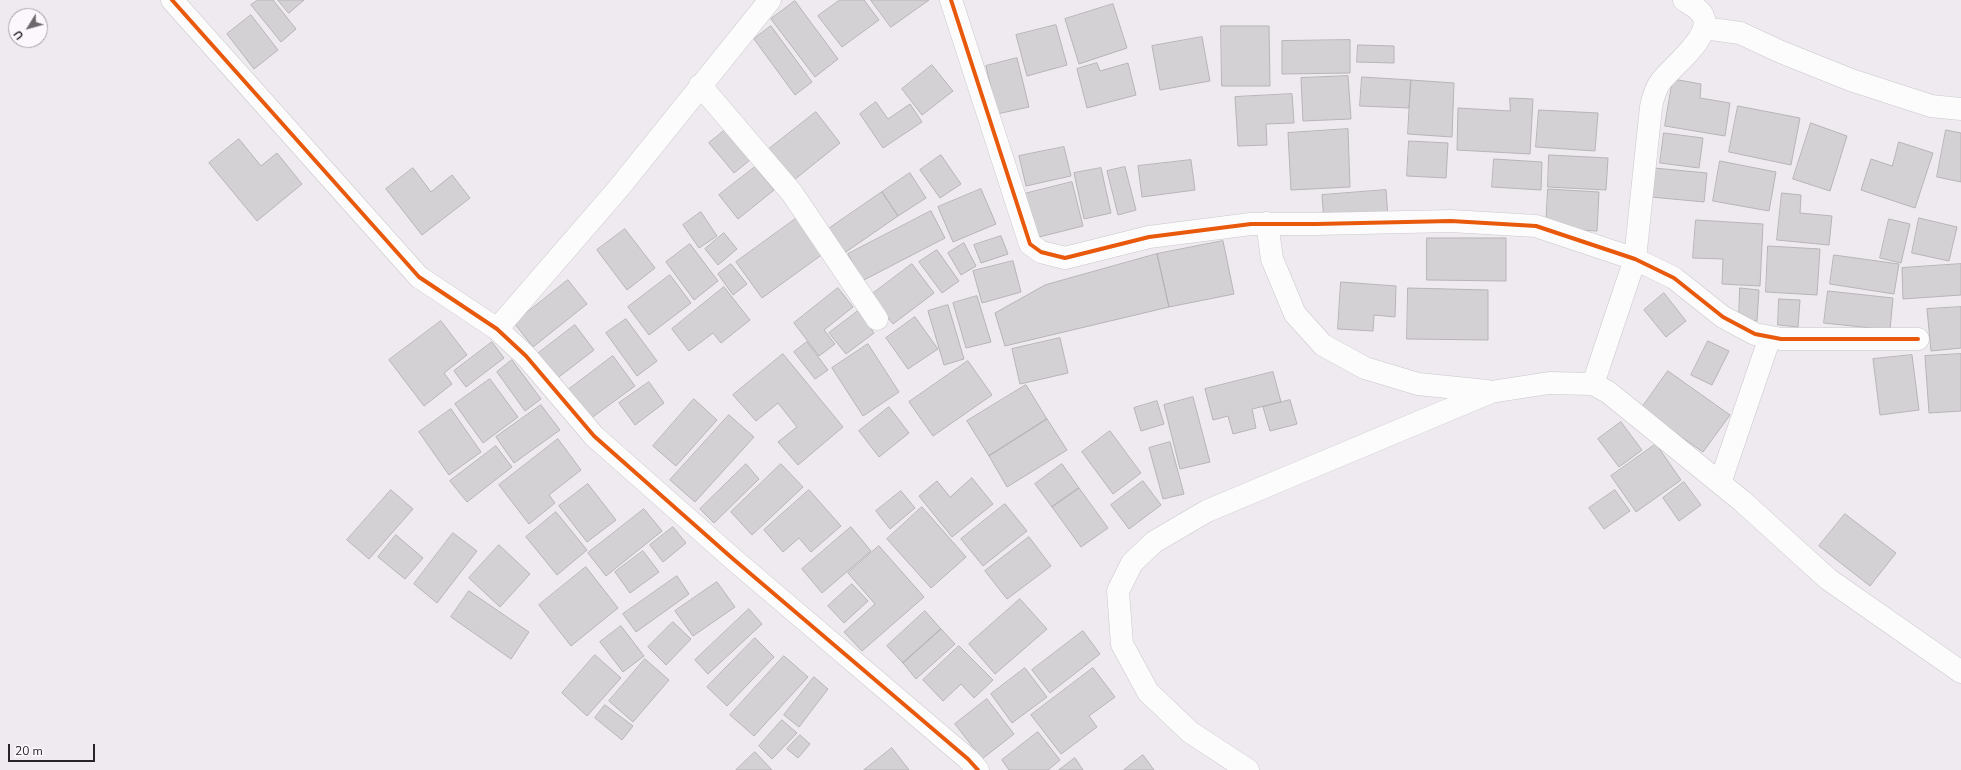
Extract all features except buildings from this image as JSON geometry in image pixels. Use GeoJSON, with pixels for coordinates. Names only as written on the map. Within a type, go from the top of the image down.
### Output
{"type":"FeatureCollection","features":[{"type":"Feature","properties":{"kind":"street"},"geometry":{"type":"LineString","coordinates":[[172,0],[419,277],[496,329],[526,356],[594,436],[732,558],[968,759],[978,770]]}},
{"type":"Feature","properties":{"kind":"street"},"geometry":{"type":"LineString","coordinates":[[496,329],[618,189],[700,85],[770,0]]}},
{"type":"Feature","properties":{"kind":"street"},"geometry":{"type":"LineString","coordinates":[[951,0],[1030,244],[1042,252],[1065,258],[1149,237],[1267,223],[1316,224],[1451,221],[1536,226],[1635,259],[1674,278],[1723,317],[1755,334],[1770,337],[1827,340],[1918,339]]}},
{"type":"Feature","properties":{"kind":"street"},"geometry":{"type":"LineString","coordinates":[[1592,384],[1635,259],[1651,107],[1654,93],[1661,81],[1699,40],[1704,28],[1704,20],[1700,11],[1684,0]]}},
{"type":"Feature","properties":{"kind":"street"},"geometry":{"type":"LineString","coordinates":[[1704,28],[1740,33],[1781,52],[1851,80],[1931,106],[1961,109]]}},
{"type":"Feature","properties":{"kind":"street"},"geometry":{"type":"LineString","coordinates":[[700,85],[792,193],[877,319]]}},
{"type":"Feature","properties":{"kind":"street"},"geometry":{"type":"LineString","coordinates":[[1267,223],[1272,259],[1295,314],[1323,345],[1365,368],[1418,384],[1491,392]]}},
{"type":"Feature","properties":{"kind":"street"},"geometry":{"type":"LineString","coordinates":[[1720,482],[1770,337]]}},
{"type":"Feature","properties":{"kind":"street"},"geometry":{"type":"LineString","coordinates":[[1248,770],[1190,732],[1148,692],[1122,644],[1118,591],[1132,563],[1154,542],[1207,511],[1491,392],[1549,383],[1592,384],[1608,392],[1625,404],[1720,482],[1828,579],[1961,672]]}},
{"type":"Feature","properties":{"kind":"cycle path"},"geometry":{"type":"LineString","coordinates":[[172,0],[419,277],[497,329],[526,356],[594,436],[732,558],[968,759],[978,770]]}},
{"type":"Feature","properties":{"kind":"cycle path"},"geometry":{"type":"LineString","coordinates":[[951,0],[1030,244],[1041,252],[1065,258],[1149,237],[1251,224],[1451,221],[1536,226],[1635,259],[1674,278],[1723,317],[1755,334],[1781,339],[1918,339]]}}]}
